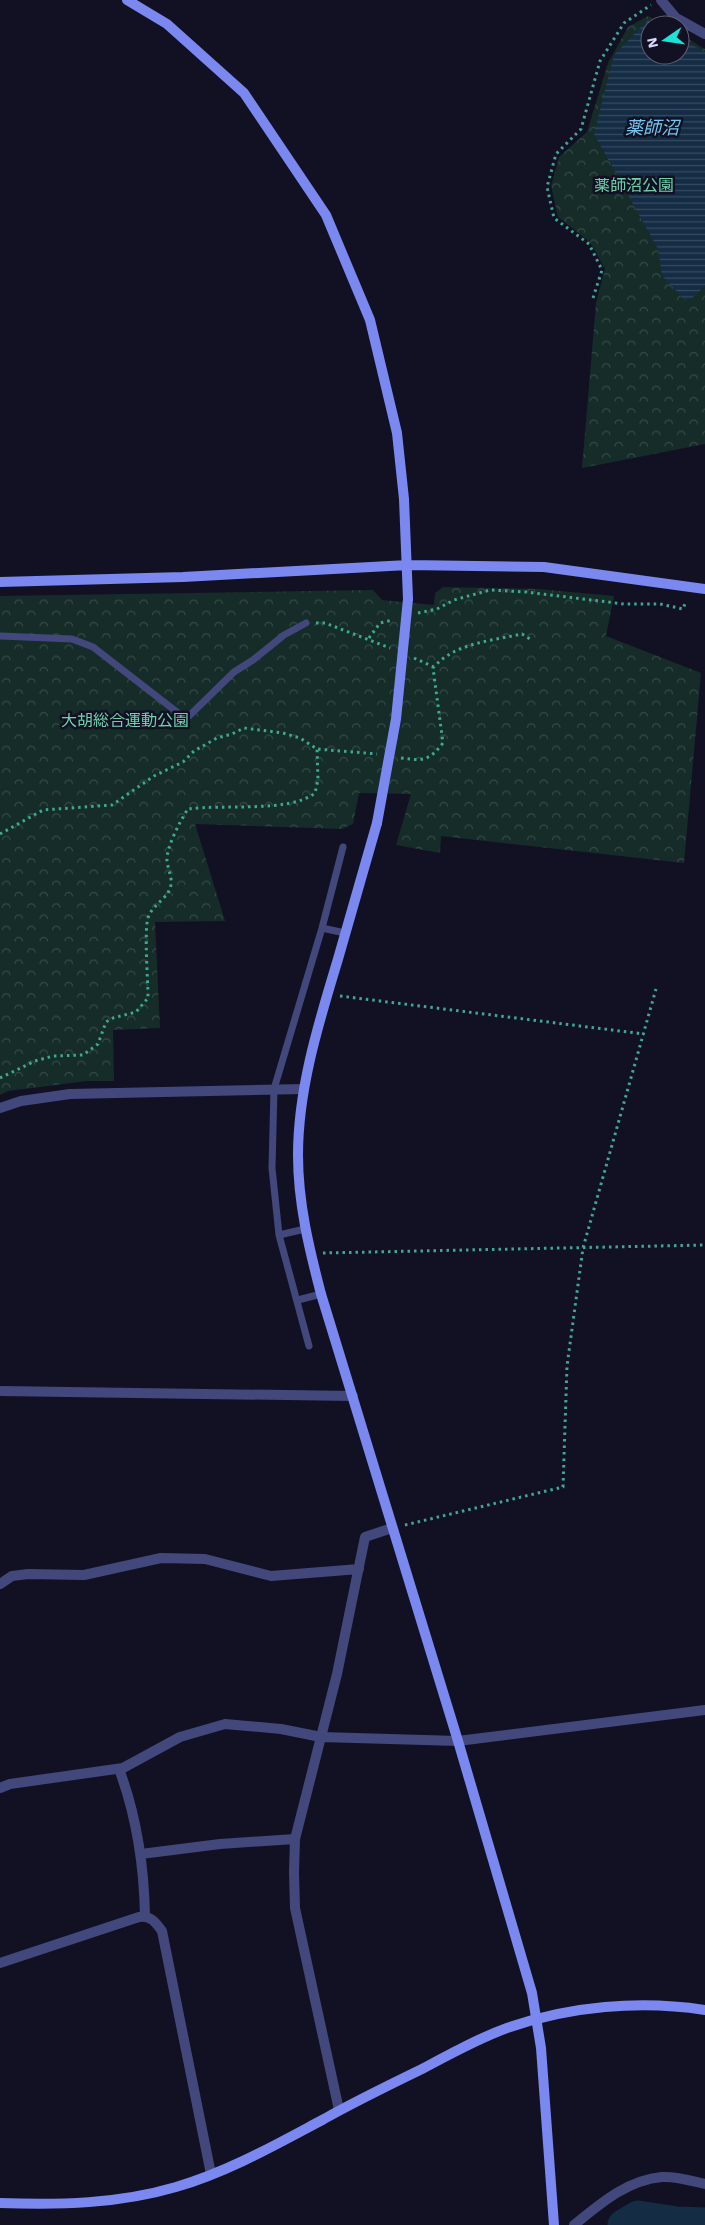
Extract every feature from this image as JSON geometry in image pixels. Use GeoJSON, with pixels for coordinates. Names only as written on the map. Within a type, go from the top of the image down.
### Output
{"type":"FeatureCollection","features":[{"type":"Feature","properties":{"kind":"street"},"geometry":{"type":"LineString","coordinates":[[126,0],[167,24],[244,93],[326,215],[370,320],[397,433],[408,565],[408,599],[396,719],[377,823],[327,993],[304,1090],[298,1154],[299,1191],[310,1253],[321,1294],[458,1741],[532,1993],[542,2048],[554,2225]]}},
{"type":"Feature","properties":{"kind":"street"},"geometry":{"type":"LineString","coordinates":[[661,0],[676,18],[705,34]]}},
{"type":"Feature","properties":{"kind":"street"},"geometry":{"type":"LineString","coordinates":[[0,582],[183,578],[408,565],[544,566],[705,589]]}},
{"type":"Feature","properties":{"kind":"street"},"geometry":{"type":"LineString","coordinates":[[0,1108],[21,1101],[70,1094],[274,1089],[304,1090]]}},
{"type":"Feature","properties":{"kind":"street"},"geometry":{"type":"LineString","coordinates":[[0,1391],[352,1396]]}},
{"type":"Feature","properties":{"kind":"street"},"geometry":{"type":"LineString","coordinates":[[339,2110],[295,1908],[296,1839],[347,1632],[365,1537],[392,1528]]}},
{"type":"Feature","properties":{"kind":"street"},"geometry":{"type":"LineString","coordinates":[[0,1584],[12,1576],[28,1574],[84,1575],[161,1558],[205,1559],[271,1576],[359,1569]]}},
{"type":"Feature","properties":{"kind":"street"},"geometry":{"type":"LineString","coordinates":[[0,1788],[10,1784],[119,1769],[180,1737],[225,1724],[281,1729],[321,1737],[458,1741],[705,1710]]}},
{"type":"Feature","properties":{"kind":"street"},"geometry":{"type":"LineString","coordinates":[[119,1769],[130,1801],[141,1854],[145,1916]]}},
{"type":"Feature","properties":{"kind":"street"},"geometry":{"type":"LineString","coordinates":[[141,1854],[220,1844],[296,1839]]}},
{"type":"Feature","properties":{"kind":"street"},"geometry":{"type":"LineString","coordinates":[[0,1963],[145,1916],[152,1919],[162,1931],[211,2174]]}},
{"type":"Feature","properties":{"kind":"street"},"geometry":{"type":"LineString","coordinates":[[0,2203],[64,2205],[103,2202],[178,2187],[280,2143],[339,2110],[475,2042],[536,2019],[602,2007],[634,2005],[705,2010]]}},
{"type":"Feature","properties":{"kind":"street"},"geometry":{"type":"LineString","coordinates":[[574,2225],[625,2188],[644,2181],[664,2177],[705,2184]]}},
{"type":"Feature","properties":{"kind":"lane"},"geometry":{"type":"LineString","coordinates":[[0,636],[72,639],[93,647],[182,716],[189,716],[234,672],[253,660],[284,635],[306,623]]}},
{"type":"Feature","properties":{"kind":"lane"},"geometry":{"type":"LineString","coordinates":[[309,1346],[279,1235],[272,1168],[274,1089],[344,847]]}},
{"type":"Feature","properties":{"kind":"lane"},"geometry":{"type":"LineString","coordinates":[[322,928],[345,933]]}},
{"type":"Feature","properties":{"kind":"lane"},"geometry":{"type":"LineString","coordinates":[[279,1235],[305,1229]]}},
{"type":"Feature","properties":{"kind":"lane"},"geometry":{"type":"LineString","coordinates":[[298,1300],[321,1294]]}},
{"type":"Feature","properties":{"kind":"path"},"geometry":{"type":"LineString","coordinates":[[593,298],[602,270],[589,244],[554,218],[547,187],[556,154],[581,129],[600,61],[624,23],[657,0]]}},
{"type":"Feature","properties":{"kind":"path"},"geometry":{"type":"LineString","coordinates":[[409,616],[437,609],[454,600],[490,590],[526,592],[624,604],[660,604],[682,609],[686,601]]}},
{"type":"Feature","properties":{"kind":"path"},"geometry":{"type":"LineString","coordinates":[[369,638],[380,623],[399,618]]}},
{"type":"Feature","properties":{"kind":"path"},"geometry":{"type":"LineString","coordinates":[[306,623],[325,623],[394,649]]}},
{"type":"Feature","properties":{"kind":"path"},"geometry":{"type":"LineString","coordinates":[[394,757],[421,760],[434,755],[443,742],[434,668],[441,659],[456,650],[522,634],[530,639]]}},
{"type":"Feature","properties":{"kind":"path"},"geometry":{"type":"LineString","coordinates":[[410,656],[434,668]]}},
{"type":"Feature","properties":{"kind":"path"},"geometry":{"type":"LineString","coordinates":[[0,834],[43,810],[112,804],[154,776],[184,762],[194,752],[218,738],[244,728],[283,733],[300,738],[317,749],[384,755]]}},
{"type":"Feature","properties":{"kind":"path"},"geometry":{"type":"LineString","coordinates":[[0,1078],[34,1061],[52,1056],[83,1055],[98,1044],[106,1022],[113,1018],[136,1012],[148,998],[147,919],[153,906],[169,892],[172,882],[168,850],[175,838],[177,826],[188,810],[208,807],[292,804],[306,800],[315,793],[317,749]]}},
{"type":"Feature","properties":{"kind":"path"},"geometry":{"type":"LineString","coordinates":[[392,1528],[563,1486],[566,1366],[583,1248],[656,989]]}},
{"type":"Feature","properties":{"kind":"path"},"geometry":{"type":"LineString","coordinates":[[327,993],[644,1034]]}},
{"type":"Feature","properties":{"kind":"path"},"geometry":{"type":"LineString","coordinates":[[310,1253],[705,1246]]}},
{"type":"Feature","properties":{"kind":"green space","name":"薬師沼公園"},"geometry":{"type":"Polygon","coordinates":[[[640,20],[640,65],[690,65],[690,40],[705,49],[705,444],[582,468],[596,303],[605,269],[590,242],[558,217],[551,186],[559,157],[587,132],[608,63],[628,27],[640,20]]]}},
{"type":"Feature","properties":{"kind":"green space","name":"大胡総合運動公園"},"geometry":{"type":"Polygon","coordinates":[[[443,587],[538,589],[614,596],[606,636],[701,673],[684,863],[441,836],[440,853],[396,845],[411,794],[359,793],[353,824],[342,829],[195,824],[225,921],[155,922],[160,1028],[113,1030],[114,1081],[87,1081],[8,1091],[0,1095],[0,596],[373,590],[382,600],[434,605],[435,593],[443,587]]]}},
{"type":"Feature","properties":{"kind":"water","name":"薬師沼"},"geometry":{"type":"Polygon","coordinates":[[[640,28],[640,65],[690,65],[690,44],[705,52],[705,286],[691,299],[685,300],[662,276],[658,249],[594,134],[614,55],[640,28]]]}},
{"type":"Feature","properties":{"kind":"waterway"},"geometry":{"type":"LineString","coordinates":[[623,2225],[638,2216],[677,2222],[705,2223]]}}]}
